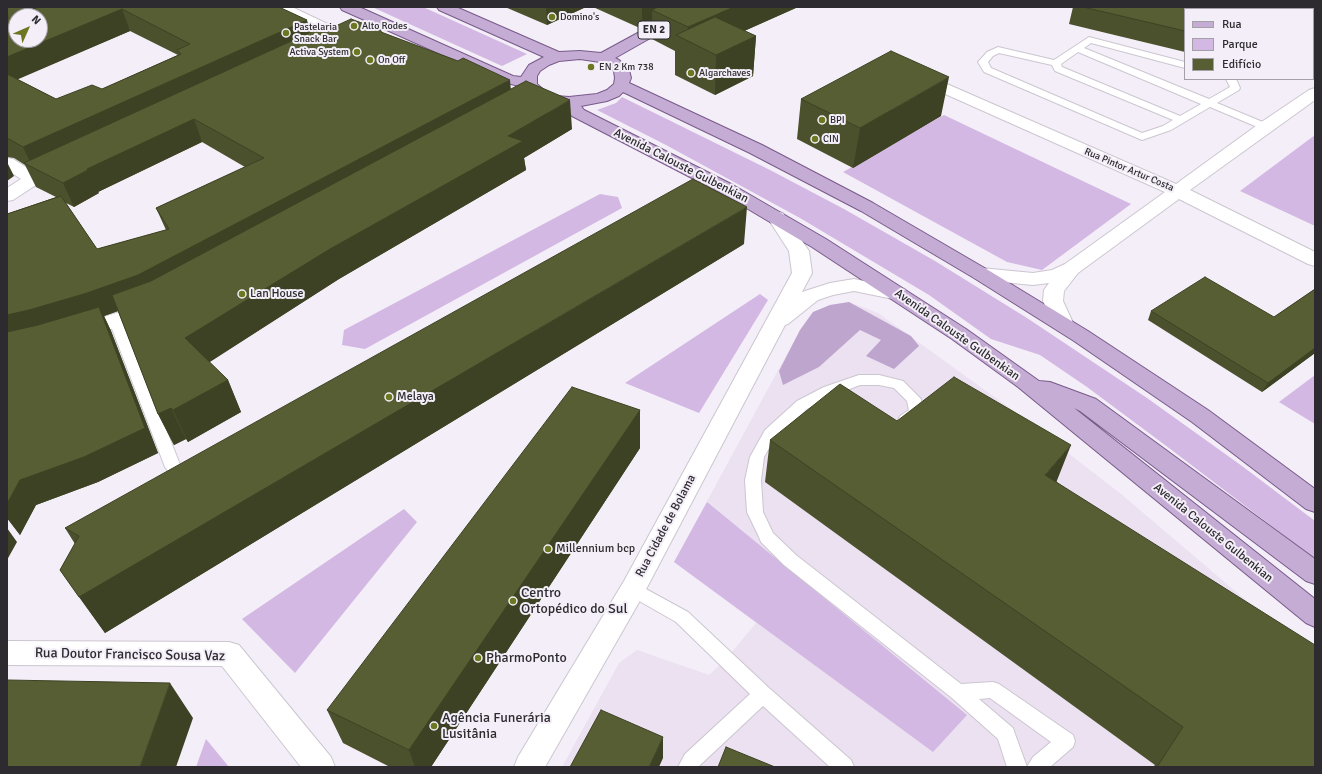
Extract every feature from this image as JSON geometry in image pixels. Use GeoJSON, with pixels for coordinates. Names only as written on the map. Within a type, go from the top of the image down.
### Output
{"type":"FeatureCollection","features":[{"type":"Feature","properties":{"kind":"main road"},"geometry":{"type":"LineString","coordinates":[[347,7],[535,90],[553,100],[585,102],[601,98],[613,92],[621,85],[623,78],[621,70],[614,63],[603,58],[580,55],[557,57],[534,68],[529,76],[535,90]]}},
{"type":"Feature","properties":{"kind":"main road"},"geometry":{"type":"LineString","coordinates":[[444,7],[557,57]]}},
{"type":"Feature","properties":{"kind":"main road","name":"EN 2"},"geometry":{"type":"LineString","coordinates":[[603,58],[663,25],[707,7]]}},
{"type":"Feature","properties":{"kind":"main road"},"geometry":{"type":"LineString","coordinates":[[621,85],[635,93],[756,149],[867,207],[980,274],[1064,325],[1200,416],[1315,502]]}},
{"type":"Feature","properties":{"kind":"main road","name":"Avenida Calouste Gulbenkian"},"geometry":{"type":"LineString","coordinates":[[569,102],[578,113],[727,189],[776,217],[959,334],[1026,382],[1315,615]]}},
{"type":"Feature","properties":{"kind":"main road"},"geometry":{"type":"LineString","coordinates":[[1026,382],[1088,405],[1315,574]]}},
{"type":"Feature","properties":{"kind":"street"},"geometry":{"type":"LineString","coordinates":[[281,7],[331,31],[330,38],[300,55]]}},
{"type":"Feature","properties":{"kind":"street","name":"Rua Pintor Artur Costa"},"geometry":{"type":"LineString","coordinates":[[940,86],[1178,191],[1315,260]]}},
{"type":"Feature","properties":{"kind":"street"},"geometry":{"type":"LineString","coordinates":[[522,105],[535,90]]}},
{"type":"Feature","properties":{"kind":"street"},"geometry":{"type":"LineString","coordinates":[[980,274],[1033,279],[1057,276],[1072,268],[1315,93]]}},
{"type":"Feature","properties":{"kind":"street"},"geometry":{"type":"LineString","coordinates":[[7,196],[34,179],[69,162]]}},
{"type":"Feature","properties":{"kind":"street"},"geometry":{"type":"LineString","coordinates":[[7,163],[34,179]]}},
{"type":"Feature","properties":{"kind":"street","name":"Rua Cidade de Bolama"},"geometry":{"type":"LineString","coordinates":[[529,767],[633,588],[802,273],[799,251],[776,217]]}},
{"type":"Feature","properties":{"kind":"street"},"geometry":{"type":"LineString","coordinates":[[1064,325],[1053,301],[1054,290],[1072,268]]}},
{"type":"Feature","properties":{"kind":"street"},"geometry":{"type":"LineString","coordinates":[[774,324],[811,295],[830,289],[854,285],[898,294]]}},
{"type":"Feature","properties":{"kind":"street"},"geometry":{"type":"LineString","coordinates":[[66,336],[116,321],[164,303]]}},
{"type":"Feature","properties":{"kind":"street","name":"Rua Doutor Francisco Sousa Vaz"},"geometry":{"type":"LineString","coordinates":[[7,653],[229,654],[320,767]]}},
{"type":"Feature","properties":{"kind":"lane"},"geometry":{"type":"LineString","coordinates":[[1184,65],[1089,40],[1056,63],[998,50],[990,54],[983,62],[986,70],[1142,137],[1167,128],[1235,88],[1231,80]]}},
{"type":"Feature","properties":{"kind":"lane"},"geometry":{"type":"LineString","coordinates":[[1078,48],[1266,127]]}},
{"type":"Feature","properties":{"kind":"lane"},"geometry":{"type":"LineString","coordinates":[[1056,63],[1058,69],[1181,120]]}},
{"type":"Feature","properties":{"kind":"lane"},"geometry":{"type":"LineString","coordinates":[[116,321],[172,468]]}},
{"type":"Feature","properties":{"kind":"lane"},"geometry":{"type":"LineString","coordinates":[[893,430],[916,412],[914,399],[898,384],[879,380],[859,380],[829,391],[802,405],[770,434],[757,457],[753,480],[755,512],[766,537],[790,560],[958,692],[1006,734],[1017,767]]}},
{"type":"Feature","properties":{"kind":"lane"},"geometry":{"type":"LineString","coordinates":[[633,588],[682,618],[844,767]]}},
{"type":"Feature","properties":{"kind":"lane"},"geometry":{"type":"LineString","coordinates":[[958,692],[993,690],[1066,741],[1037,767]]}},
{"type":"Feature","properties":{"kind":"lane"},"geometry":{"type":"LineString","coordinates":[[688,767],[692,760],[763,694]]}},
{"type":"Feature","properties":{"kind":"shaded area"},"geometry":{"type":"Polygon","coordinates":[[[849,302],[878,313],[1011,409],[1121,494],[1315,659],[1315,767],[562,767],[619,663],[637,650],[709,675],[726,659],[756,623],[674,562],[800,330],[813,312],[830,305],[849,302]]]}},
{"type":"Feature","properties":{"kind":"shaded area"},"geometry":{"type":"Polygon","coordinates":[[[849,302],[911,336],[919,346],[894,369],[866,356],[881,340],[860,330],[819,367],[783,385],[779,371],[800,330],[813,312],[830,305],[849,302]]]}},
{"type":"Feature","properties":{"kind":"green space"},"geometry":{"type":"Polygon","coordinates":[[[372,7],[423,7],[527,54],[502,66],[372,7]]]}},
{"type":"Feature","properties":{"kind":"green space"},"geometry":{"type":"Polygon","coordinates":[[[622,97],[770,170],[844,209],[935,261],[1027,318],[1147,398],[1242,466],[1315,521],[1315,559],[1087,387],[1040,355],[991,339],[929,295],[800,218],[666,145],[597,110],[616,103],[622,97]]]}},
{"type":"Feature","properties":{"kind":"green space"},"geometry":{"type":"Polygon","coordinates":[[[944,115],[1131,204],[1042,270],[1007,262],[843,172],[944,115]]]}},
{"type":"Feature","properties":{"kind":"green space"},"geometry":{"type":"Polygon","coordinates":[[[1315,135],[1315,226],[1240,191],[1315,135]]]}},
{"type":"Feature","properties":{"kind":"green space"},"geometry":{"type":"Polygon","coordinates":[[[600,194],[618,197],[622,208],[365,349],[342,345],[344,330],[600,194]]]}},
{"type":"Feature","properties":{"kind":"green space"},"geometry":{"type":"Polygon","coordinates":[[[760,294],[768,300],[699,413],[625,383],[760,294]]]}},
{"type":"Feature","properties":{"kind":"green space"},"geometry":{"type":"Polygon","coordinates":[[[1315,375],[1315,424],[1279,402],[1315,375]]]}},
{"type":"Feature","properties":{"kind":"green space"},"geometry":{"type":"Polygon","coordinates":[[[707,502],[967,715],[933,752],[674,562],[707,502]]]}},
{"type":"Feature","properties":{"kind":"green space"},"geometry":{"type":"Polygon","coordinates":[[[404,509],[417,522],[295,673],[242,619],[404,509]]]}},
{"type":"Feature","properties":{"kind":"green space"},"geometry":{"type":"Polygon","coordinates":[[[206,739],[229,767],[196,767],[206,739]]]}},
{"type":"Feature","properties":{"kind":"building"},"geometry":{"type":"Polygon","coordinates":[[[7,7],[29,7],[8,8],[8,19],[7,7]]]}},
{"type":"Feature","properties":{"kind":"building"},"geometry":{"type":"Polygon","coordinates":[[[279,7],[307,20],[23,147],[7,138],[7,74],[56,99],[92,85],[102,89],[181,54],[177,50],[190,44],[122,9],[48,40],[48,8],[36,8],[279,7]]]}},
{"type":"Feature","properties":{"kind":"building"},"geometry":{"type":"Polygon","coordinates":[[[658,7],[734,7],[688,27],[652,10],[658,7]]]}},
{"type":"Feature","properties":{"kind":"building"},"geometry":{"type":"Polygon","coordinates":[[[1083,7],[1315,7],[1314,10],[1314,8],[1184,8],[1184,31],[1083,7]]]}},
{"type":"Feature","properties":{"kind":"building"},"geometry":{"type":"Polygon","coordinates":[[[715,17],[756,36],[716,55],[676,35],[715,17]]]}},
{"type":"Feature","properties":{"kind":"building"},"geometry":{"type":"Polygon","coordinates":[[[8,19],[8,48],[29,48],[7,57],[8,19]]]}},
{"type":"Feature","properties":{"kind":"building"},"geometry":{"type":"Polygon","coordinates":[[[351,19],[458,61],[463,58],[510,80],[138,275],[84,294],[7,315],[7,214],[61,196],[97,249],[169,229],[156,208],[264,158],[194,119],[87,169],[88,170],[63,183],[24,163],[322,27],[327,30],[351,19]]]}},
{"type":"Feature","properties":{"kind":"building"},"geometry":{"type":"Polygon","coordinates":[[[891,51],[949,77],[860,128],[801,99],[891,51]]]}},
{"type":"Feature","properties":{"kind":"building"},"geometry":{"type":"Polygon","coordinates":[[[526,81],[570,100],[508,136],[523,141],[330,249],[185,338],[228,380],[173,410],[171,408],[158,414],[112,295],[151,281],[526,81]]]}},
{"type":"Feature","properties":{"kind":"building"},"geometry":{"type":"Polygon","coordinates":[[[693,179],[747,207],[79,597],[60,570],[79,536],[65,528],[693,179]]]}},
{"type":"Feature","properties":{"kind":"building"},"geometry":{"type":"Polygon","coordinates":[[[1205,277],[1274,317],[1315,289],[1315,348],[1268,383],[1151,311],[1205,277]]]}},
{"type":"Feature","properties":{"kind":"building"},"geometry":{"type":"Polygon","coordinates":[[[99,307],[145,428],[84,457],[20,480],[7,504],[7,332],[38,325],[99,307]]]}},
{"type":"Feature","properties":{"kind":"building"},"geometry":{"type":"Polygon","coordinates":[[[954,377],[1071,445],[1045,475],[1315,645],[1315,767],[1157,767],[1183,727],[770,440],[840,384],[897,421],[954,377]]]}},
{"type":"Feature","properties":{"kind":"building"},"geometry":{"type":"Polygon","coordinates":[[[572,387],[640,410],[409,750],[327,710],[572,387]]]}},
{"type":"Feature","properties":{"kind":"building"},"geometry":{"type":"Polygon","coordinates":[[[7,680],[170,683],[140,767],[7,767],[7,680]]]}},
{"type":"Feature","properties":{"kind":"building"},"geometry":{"type":"Polygon","coordinates":[[[601,710],[663,737],[649,767],[570,767],[601,710]]]}},
{"type":"Feature","properties":{"kind":"building"},"geometry":{"type":"Polygon","coordinates":[[[726,747],[775,767],[718,767],[726,747]]]}},
{"type":"Feature","properties":{"kind":"place","name":"Domino's"},"geometry":{"type":"Point","coordinates":[552,17]}},
{"type":"Feature","properties":{"kind":"place","name":"Alto Rodes"},"geometry":{"type":"Point","coordinates":[354,26]}},
{"type":"Feature","properties":{"kind":"place","name":"Pastelaria Snack Bar"},"geometry":{"type":"Point","coordinates":[286,33]}},
{"type":"Feature","properties":{"kind":"place","name":"Activa System"},"geometry":{"type":"Point","coordinates":[357,52]}},
{"type":"Feature","properties":{"kind":"place","name":"On Off"},"geometry":{"type":"Point","coordinates":[370,60]}},
{"type":"Feature","properties":{"kind":"place","name":"EN 2 Km 738"},"geometry":{"type":"Point","coordinates":[591,67]}},
{"type":"Feature","properties":{"kind":"place","name":"Algarchaves"},"geometry":{"type":"Point","coordinates":[691,73]}},
{"type":"Feature","properties":{"kind":"place","name":"BPI"},"geometry":{"type":"Point","coordinates":[822,120]}},
{"type":"Feature","properties":{"kind":"place","name":"CIN"},"geometry":{"type":"Point","coordinates":[815,139]}},
{"type":"Feature","properties":{"kind":"place","name":"Lan House"},"geometry":{"type":"Point","coordinates":[242,294]}},
{"type":"Feature","properties":{"kind":"place","name":"Melaya"},"geometry":{"type":"Point","coordinates":[389,397]}},
{"type":"Feature","properties":{"kind":"place","name":"Millennium bcp"},"geometry":{"type":"Point","coordinates":[548,549]}},
{"type":"Feature","properties":{"kind":"place","name":"Centro Ortopédico do Sul"},"geometry":{"type":"Point","coordinates":[513,601]}},
{"type":"Feature","properties":{"kind":"place","name":"PharmoPonto"},"geometry":{"type":"Point","coordinates":[478,658]}},
{"type":"Feature","properties":{"kind":"place","name":"Agência Funerária Lusitânia"},"geometry":{"type":"Point","coordinates":[434,726]}}]}
